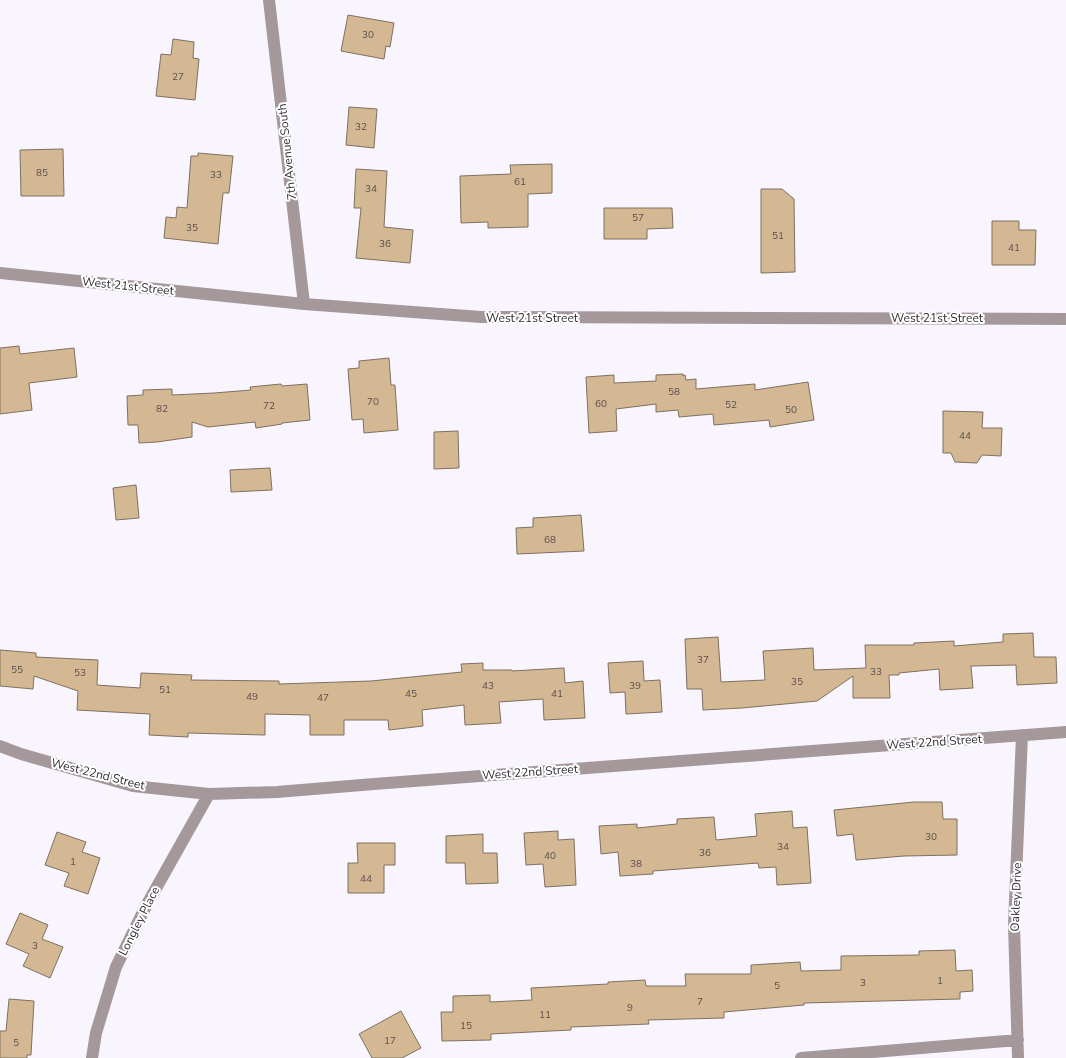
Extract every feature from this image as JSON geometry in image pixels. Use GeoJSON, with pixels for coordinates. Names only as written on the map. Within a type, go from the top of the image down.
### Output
{"type":"FeatureCollection","features":[{"type":"Feature","properties":{"kind":"street","name":"7th Avenue South"},"geometry":{"type":"LineString","coordinates":[[270,0],[304,304]]}},
{"type":"Feature","properties":{"kind":"street","name":"West 21st Street"},"geometry":{"type":"LineString","coordinates":[[0,273],[304,304],[481,318],[1066,319]]}},
{"type":"Feature","properties":{"kind":"street","name":"West 22nd Street"},"geometry":{"type":"LineString","coordinates":[[0,746],[21,754],[133,786],[209,794],[277,792],[1066,732]]}},
{"type":"Feature","properties":{"kind":"street","name":"Oakley Drive"},"geometry":{"type":"LineString","coordinates":[[1018,1058],[1014,925],[1022,735]]}},
{"type":"Feature","properties":{"kind":"street","name":"Longley Place"},"geometry":{"type":"LineString","coordinates":[[92,1058],[96,1033],[116,968],[146,906],[209,794]]}},
{"type":"Feature","properties":{"kind":"street"},"geometry":{"type":"LineString","coordinates":[[801,1058],[1018,1040]]}},
{"type":"Feature","properties":{"kind":"building"},"geometry":{"type":"Polygon","coordinates":[[[348,15],[394,23],[390,47],[386,46],[384,59],[341,51],[348,15]]]}},
{"type":"Feature","properties":{"kind":"building"},"geometry":{"type":"Polygon","coordinates":[[[173,39],[194,42],[193,58],[199,59],[195,100],[156,96],[161,54],[171,55],[173,39]]]}},
{"type":"Feature","properties":{"kind":"building"},"geometry":{"type":"Polygon","coordinates":[[[349,107],[377,109],[374,148],[346,145],[349,107]]]}},
{"type":"Feature","properties":{"kind":"building"},"geometry":{"type":"Polygon","coordinates":[[[63,149],[64,196],[21,196],[20,150],[63,149]]]}},
{"type":"Feature","properties":{"kind":"building"},"geometry":{"type":"Polygon","coordinates":[[[198,153],[233,156],[229,193],[223,193],[218,244],[164,238],[166,217],[176,218],[177,207],[187,208],[191,156],[198,156],[198,153]]]}},
{"type":"Feature","properties":{"kind":"building"},"geometry":{"type":"Polygon","coordinates":[[[552,164],[552,193],[528,194],[528,227],[488,228],[488,222],[461,223],[460,176],[511,174],[510,165],[552,164]]]}},
{"type":"Feature","properties":{"kind":"building"},"geometry":{"type":"Polygon","coordinates":[[[356,169],[387,171],[384,227],[413,230],[410,263],[356,258],[361,208],[354,208],[356,169]]]}},
{"type":"Feature","properties":{"kind":"building"},"geometry":{"type":"Polygon","coordinates":[[[761,189],[782,189],[794,199],[795,272],[761,273],[761,189]]]}},
{"type":"Feature","properties":{"kind":"building"},"geometry":{"type":"Polygon","coordinates":[[[604,208],[672,208],[673,228],[647,229],[647,239],[604,239],[604,208]]]}},
{"type":"Feature","properties":{"kind":"building"},"geometry":{"type":"Polygon","coordinates":[[[992,221],[1019,221],[1019,230],[1036,230],[1035,265],[992,265],[992,221]]]}},
{"type":"Feature","properties":{"kind":"building"},"geometry":{"type":"Polygon","coordinates":[[[19,346],[20,354],[74,348],[77,377],[29,383],[32,410],[0,414],[0,348],[19,346]]]}},
{"type":"Feature","properties":{"kind":"building"},"geometry":{"type":"Polygon","coordinates":[[[389,358],[391,385],[395,385],[398,430],[364,433],[363,419],[352,420],[348,369],[359,368],[359,361],[389,358]]]}},
{"type":"Feature","properties":{"kind":"building"},"geometry":{"type":"Polygon","coordinates":[[[683,374],[686,380],[696,379],[696,389],[755,384],[755,390],[808,382],[814,420],[770,427],[769,420],[714,425],[713,414],[679,417],[678,410],[656,412],[656,404],[616,409],[617,431],[589,433],[586,377],[614,375],[614,383],[656,381],[656,375],[683,374]]]}},
{"type":"Feature","properties":{"kind":"building"},"geometry":{"type":"Polygon","coordinates":[[[281,384],[282,386],[307,384],[310,420],[256,428],[255,422],[208,427],[192,422],[192,437],[139,443],[138,425],[128,425],[127,396],[143,395],[143,390],[172,389],[172,395],[251,390],[250,387],[281,384]]]}},
{"type":"Feature","properties":{"kind":"building"},"geometry":{"type":"Polygon","coordinates":[[[943,411],[983,412],[982,428],[1002,428],[1001,456],[982,455],[977,463],[955,462],[951,453],[943,453],[943,411]]]}},
{"type":"Feature","properties":{"kind":"building"},"geometry":{"type":"Polygon","coordinates":[[[458,431],[459,468],[434,469],[434,432],[458,431]]]}},
{"type":"Feature","properties":{"kind":"building"},"geometry":{"type":"Polygon","coordinates":[[[270,468],[272,490],[231,492],[230,470],[270,468]]]}},
{"type":"Feature","properties":{"kind":"building"},"geometry":{"type":"Polygon","coordinates":[[[136,485],[139,518],[116,520],[113,488],[136,485]]]}},
{"type":"Feature","properties":{"kind":"building"},"geometry":{"type":"Polygon","coordinates":[[[581,515],[584,551],[517,554],[516,528],[533,527],[533,518],[581,515]]]}},
{"type":"Feature","properties":{"kind":"building"},"geometry":{"type":"Polygon","coordinates":[[[1033,633],[1034,657],[1056,657],[1057,683],[1017,685],[1016,665],[971,666],[973,688],[940,690],[939,669],[889,675],[890,698],[853,698],[853,676],[817,701],[703,710],[702,689],[687,689],[685,639],[718,637],[721,682],[765,680],[763,651],[813,648],[814,670],[866,668],[865,645],[914,645],[914,643],[954,641],[954,646],[1003,642],[1003,634],[1033,633]]]}},
{"type":"Feature","properties":{"kind":"building"},"geometry":{"type":"Polygon","coordinates":[[[0,650],[36,653],[36,657],[98,660],[97,685],[140,688],[141,673],[192,675],[191,680],[279,681],[279,684],[371,681],[462,672],[461,664],[483,663],[483,670],[512,671],[564,668],[565,683],[583,681],[585,718],[544,720],[543,699],[499,702],[501,723],[465,725],[464,705],[422,710],[423,726],[389,730],[388,720],[344,720],[344,735],[310,735],[310,715],[265,714],[265,735],[188,733],[188,737],[149,735],[150,714],[77,710],[78,691],[34,676],[33,689],[0,686],[0,650]]]}},
{"type":"Feature","properties":{"kind":"building"},"geometry":{"type":"Polygon","coordinates":[[[643,661],[644,681],[660,680],[662,712],[626,714],[625,692],[610,693],[608,663],[643,661]]]}},
{"type":"Feature","properties":{"kind":"building"},"geometry":{"type":"Polygon","coordinates":[[[914,802],[942,802],[943,819],[957,819],[957,855],[904,856],[856,860],[853,834],[837,836],[834,810],[914,802]]]}},
{"type":"Feature","properties":{"kind":"building"},"geometry":{"type":"Polygon","coordinates":[[[792,811],[793,828],[807,827],[811,883],[777,885],[776,867],[759,868],[758,863],[653,871],[653,874],[620,876],[618,852],[601,854],[599,826],[637,824],[637,828],[677,824],[677,819],[714,817],[716,840],[757,836],[755,814],[792,811]]]}},
{"type":"Feature","properties":{"kind":"building"},"geometry":{"type":"Polygon","coordinates":[[[558,831],[558,840],[574,839],[576,885],[545,887],[543,864],[526,865],[524,833],[558,831]]]}},
{"type":"Feature","properties":{"kind":"building"},"geometry":{"type":"Polygon","coordinates":[[[57,832],[86,842],[82,852],[100,858],[88,894],[64,886],[69,873],[45,865],[57,832]]]}},
{"type":"Feature","properties":{"kind":"building"},"geometry":{"type":"Polygon","coordinates":[[[483,834],[483,853],[497,853],[498,883],[466,884],[465,863],[446,863],[446,836],[483,834]]]}},
{"type":"Feature","properties":{"kind":"building"},"geometry":{"type":"Polygon","coordinates":[[[357,843],[395,843],[395,865],[384,865],[384,893],[348,893],[348,863],[358,863],[357,843]]]}},
{"type":"Feature","properties":{"kind":"building"},"geometry":{"type":"Polygon","coordinates":[[[20,913],[48,925],[42,939],[63,947],[50,978],[23,966],[29,954],[6,944],[20,913]]]}},
{"type":"Feature","properties":{"kind":"building"},"geometry":{"type":"Polygon","coordinates":[[[955,950],[956,971],[972,970],[973,991],[960,992],[960,999],[804,1003],[804,1005],[724,1012],[724,1018],[648,1020],[649,1024],[571,1027],[571,1030],[491,1034],[491,1040],[442,1041],[441,1012],[453,1012],[453,996],[490,995],[490,1002],[532,1000],[531,988],[645,980],[646,986],[686,986],[685,974],[751,974],[751,965],[800,962],[801,971],[841,970],[841,956],[919,955],[919,951],[955,950]]]}},
{"type":"Feature","properties":{"kind":"building"},"geometry":{"type":"Polygon","coordinates":[[[9,999],[34,1001],[31,1055],[27,1055],[27,1058],[0,1058],[0,1031],[6,1031],[9,999]]]}},
{"type":"Feature","properties":{"kind":"building"},"geometry":{"type":"Polygon","coordinates":[[[401,1011],[421,1048],[402,1058],[372,1058],[359,1034],[401,1011]]]}}]}
